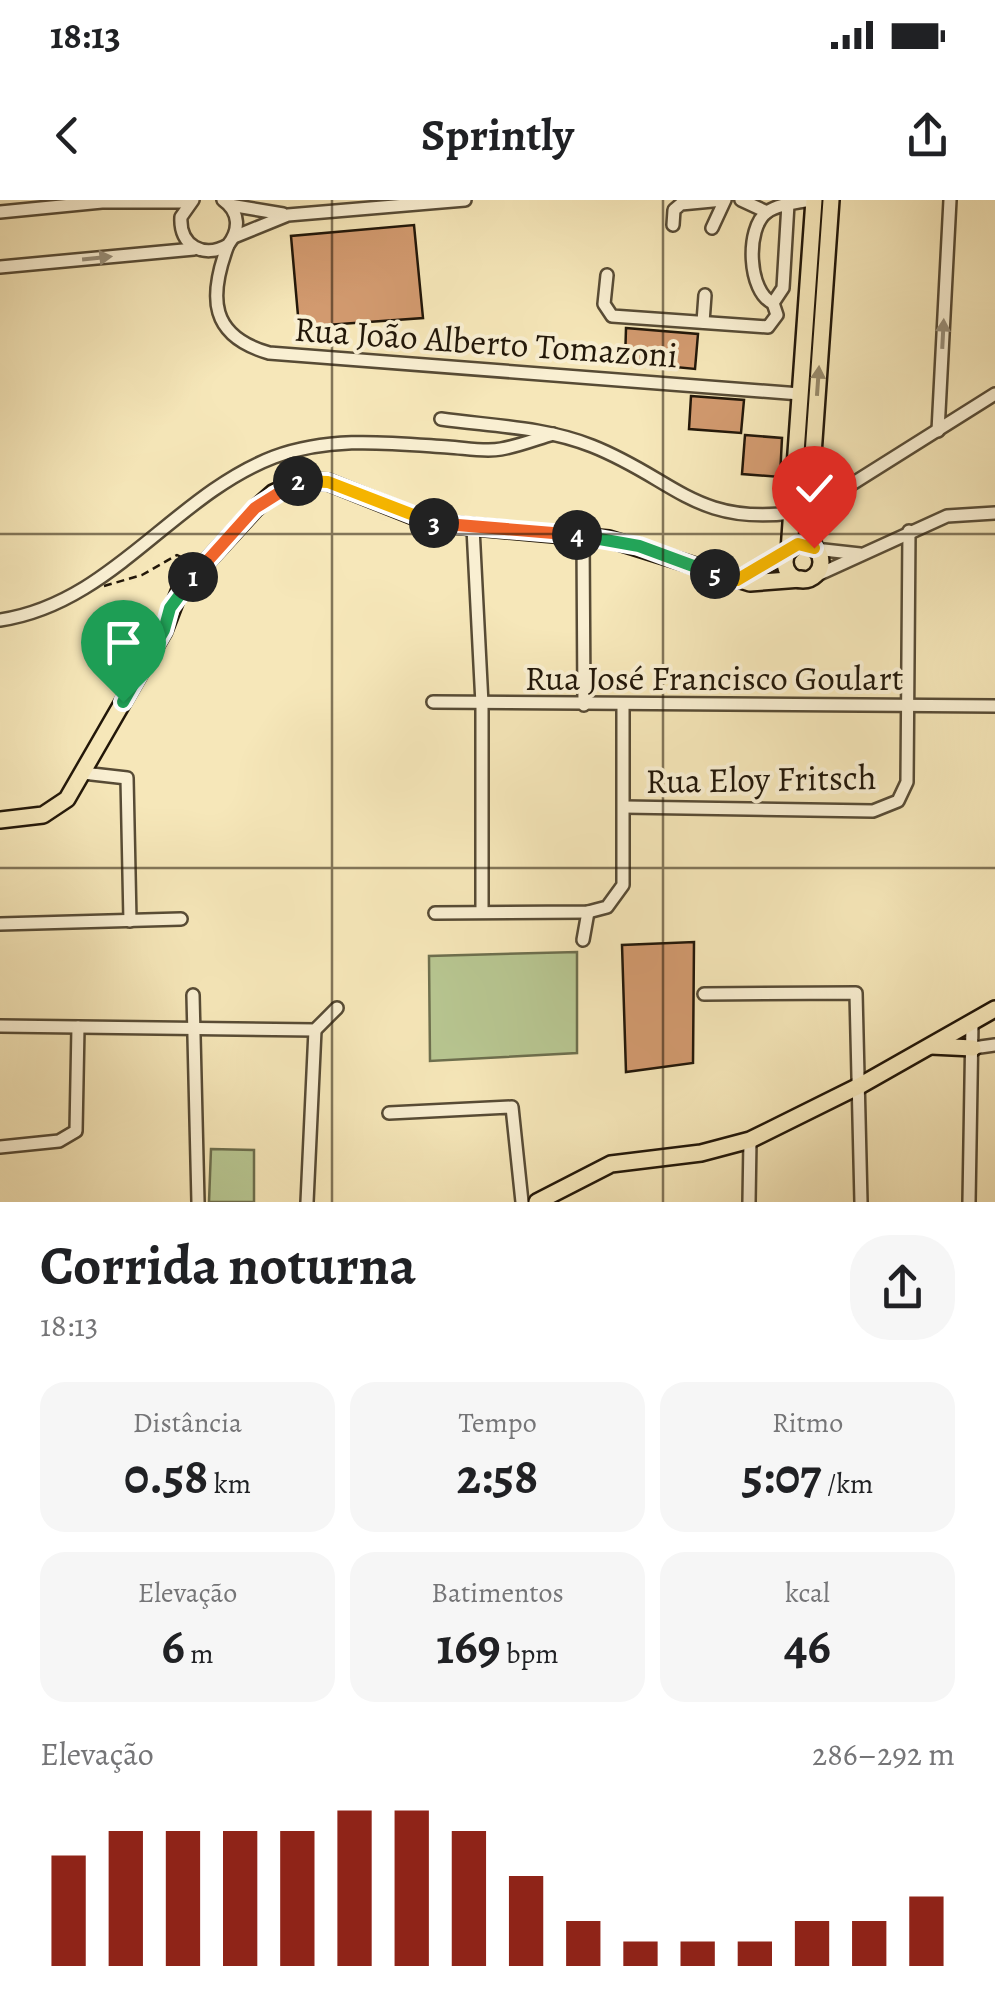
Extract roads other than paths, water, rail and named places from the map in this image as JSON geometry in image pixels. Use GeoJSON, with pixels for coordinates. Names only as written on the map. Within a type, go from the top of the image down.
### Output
{"type":"FeatureCollection","features":[{"type":"Feature","properties":{"kind":"main road"},"geometry":{"type":"LineString","coordinates":[[0,820],[26,818],[56,808],[83,773],[164,630],[170,608],[200,569],[273,493],[315,478],[431,523],[583,536],[639,546],[737,580],[773,584],[807,578],[821,560],[809,511],[815,422],[813,324],[821,200]]}},
{"type":"Feature","properties":{"kind":"main road"},"geometry":{"type":"LineString","coordinates":[[807,578],[788,571],[788,553],[800,394],[813,324]]}},
{"type":"Feature","properties":{"kind":"main road"},"geometry":{"type":"LineString","coordinates":[[798,422],[815,422]]}},
{"type":"Feature","properties":{"kind":"main road"},"geometry":{"type":"LineString","coordinates":[[737,580],[798,544],[815,548]]}},
{"type":"Feature","properties":{"kind":"main road"},"geometry":{"type":"LineString","coordinates":[[537,1202],[610,1164],[701,1152],[750,1140],[861,1085],[995,1009]]}},
{"type":"Feature","properties":{"kind":"main road"},"geometry":{"type":"LineString","coordinates":[[930,1046],[972,1048]]}},
{"type":"Feature","properties":{"kind":"street"},"geometry":{"type":"LineString","coordinates":[[226,202],[288,215],[464,200]]}},
{"type":"Feature","properties":{"kind":"street"},"geometry":{"type":"LineString","coordinates":[[674,225],[674,210],[682,204],[724,200],[712,228]]}},
{"type":"Feature","properties":{"kind":"street"},"geometry":{"type":"LineString","coordinates":[[741,200],[767,212]]}},
{"type":"Feature","properties":{"kind":"street"},"geometry":{"type":"LineString","coordinates":[[606,275],[604,304],[612,316],[768,327],[777,315],[773,303],[759,292],[754,276],[756,234],[767,212],[788,204],[821,200]]}},
{"type":"Feature","properties":{"kind":"street"},"geometry":{"type":"LineString","coordinates":[[938,431],[950,200]]}},
{"type":"Feature","properties":{"kind":"street"},"geometry":{"type":"LineString","coordinates":[[0,212],[25,205],[192,201],[180,226],[196,249]]}},
{"type":"Feature","properties":{"kind":"street"},"geometry":{"type":"LineString","coordinates":[[226,202],[237,226],[231,241]]}},
{"type":"Feature","properties":{"kind":"street"},"geometry":{"type":"LineString","coordinates":[[773,303],[784,288],[788,204]]}},
{"type":"Feature","properties":{"kind":"street"},"geometry":{"type":"LineString","coordinates":[[0,268],[196,249],[208,252],[288,215]]}},
{"type":"Feature","properties":{"kind":"street","name":"Rua João Alberto Tomazoni"},"geometry":{"type":"LineString","coordinates":[[231,241],[216,280],[220,322],[230,336],[269,353],[800,394]]}},
{"type":"Feature","properties":{"kind":"street","name":"Rua João Alberto Tomazoni"},"geometry":{"type":"LineString","coordinates":[[196,249],[216,280]]}},
{"type":"Feature","properties":{"kind":"street"},"geometry":{"type":"LineString","coordinates":[[703,322],[705,295]]}},
{"type":"Feature","properties":{"kind":"street"},"geometry":{"type":"LineString","coordinates":[[809,511],[995,394]]}},
{"type":"Feature","properties":{"kind":"street"},"geometry":{"type":"LineString","coordinates":[[441,419],[553,434],[592,446],[716,512],[745,516],[791,512]]}},
{"type":"Feature","properties":{"kind":"street"},"geometry":{"type":"LineString","coordinates":[[0,620],[48,606],[94,584],[221,488],[270,458],[346,441],[499,450],[553,434]]}},
{"type":"Feature","properties":{"kind":"street"},"geometry":{"type":"LineString","coordinates":[[807,578],[837,570],[860,554],[948,516],[995,513]]}},
{"type":"Feature","properties":{"kind":"street"},"geometry":{"type":"LineString","coordinates":[[473,528],[482,704],[482,912]]}},
{"type":"Feature","properties":{"kind":"street"},"geometry":{"type":"LineString","coordinates":[[908,532],[908,706]]}},
{"type":"Feature","properties":{"kind":"street"},"geometry":{"type":"LineString","coordinates":[[583,536],[584,705]]}},
{"type":"Feature","properties":{"kind":"street"},"geometry":{"type":"LineString","coordinates":[[815,548],[860,554]]}},
{"type":"Feature","properties":{"kind":"street","name":"Rua José Francisco Goulart"},"geometry":{"type":"LineString","coordinates":[[433,702],[995,706]]}},
{"type":"Feature","properties":{"kind":"street"},"geometry":{"type":"LineString","coordinates":[[435,913],[588,912],[606,907],[622,889],[623,705]]}},
{"type":"Feature","properties":{"kind":"street","name":"Rua Eloy Fritsch"},"geometry":{"type":"LineString","coordinates":[[624,808],[873,811],[898,801],[906,782],[908,706]]}},
{"type":"Feature","properties":{"kind":"street"},"geometry":{"type":"LineString","coordinates":[[83,773],[127,778],[130,920]]}},
{"type":"Feature","properties":{"kind":"street"},"geometry":{"type":"LineString","coordinates":[[583,940],[588,912]]}},
{"type":"Feature","properties":{"kind":"street"},"geometry":{"type":"LineString","coordinates":[[0,924],[180,919]]}},
{"type":"Feature","properties":{"kind":"street"},"geometry":{"type":"LineString","coordinates":[[704,994],[856,994],[861,1202]]}},
{"type":"Feature","properties":{"kind":"street"},"geometry":{"type":"LineString","coordinates":[[192,996],[198,1202]]}},
{"type":"Feature","properties":{"kind":"street"},"geometry":{"type":"LineString","coordinates":[[307,1202],[316,1030],[336,1008]]}},
{"type":"Feature","properties":{"kind":"street"},"geometry":{"type":"LineString","coordinates":[[970,1202],[972,1023]]}},
{"type":"Feature","properties":{"kind":"street"},"geometry":{"type":"LineString","coordinates":[[0,1026],[316,1030]]}},
{"type":"Feature","properties":{"kind":"street"},"geometry":{"type":"LineString","coordinates":[[0,1147],[59,1141],[76,1131],[78,1027]]}},
{"type":"Feature","properties":{"kind":"street"},"geometry":{"type":"LineString","coordinates":[[972,1048],[995,1045]]}},
{"type":"Feature","properties":{"kind":"street"},"geometry":{"type":"LineString","coordinates":[[388,1112],[512,1107],[522,1202]]}},
{"type":"Feature","properties":{"kind":"street"},"geometry":{"type":"LineString","coordinates":[[750,1140],[750,1202]]}}]}
